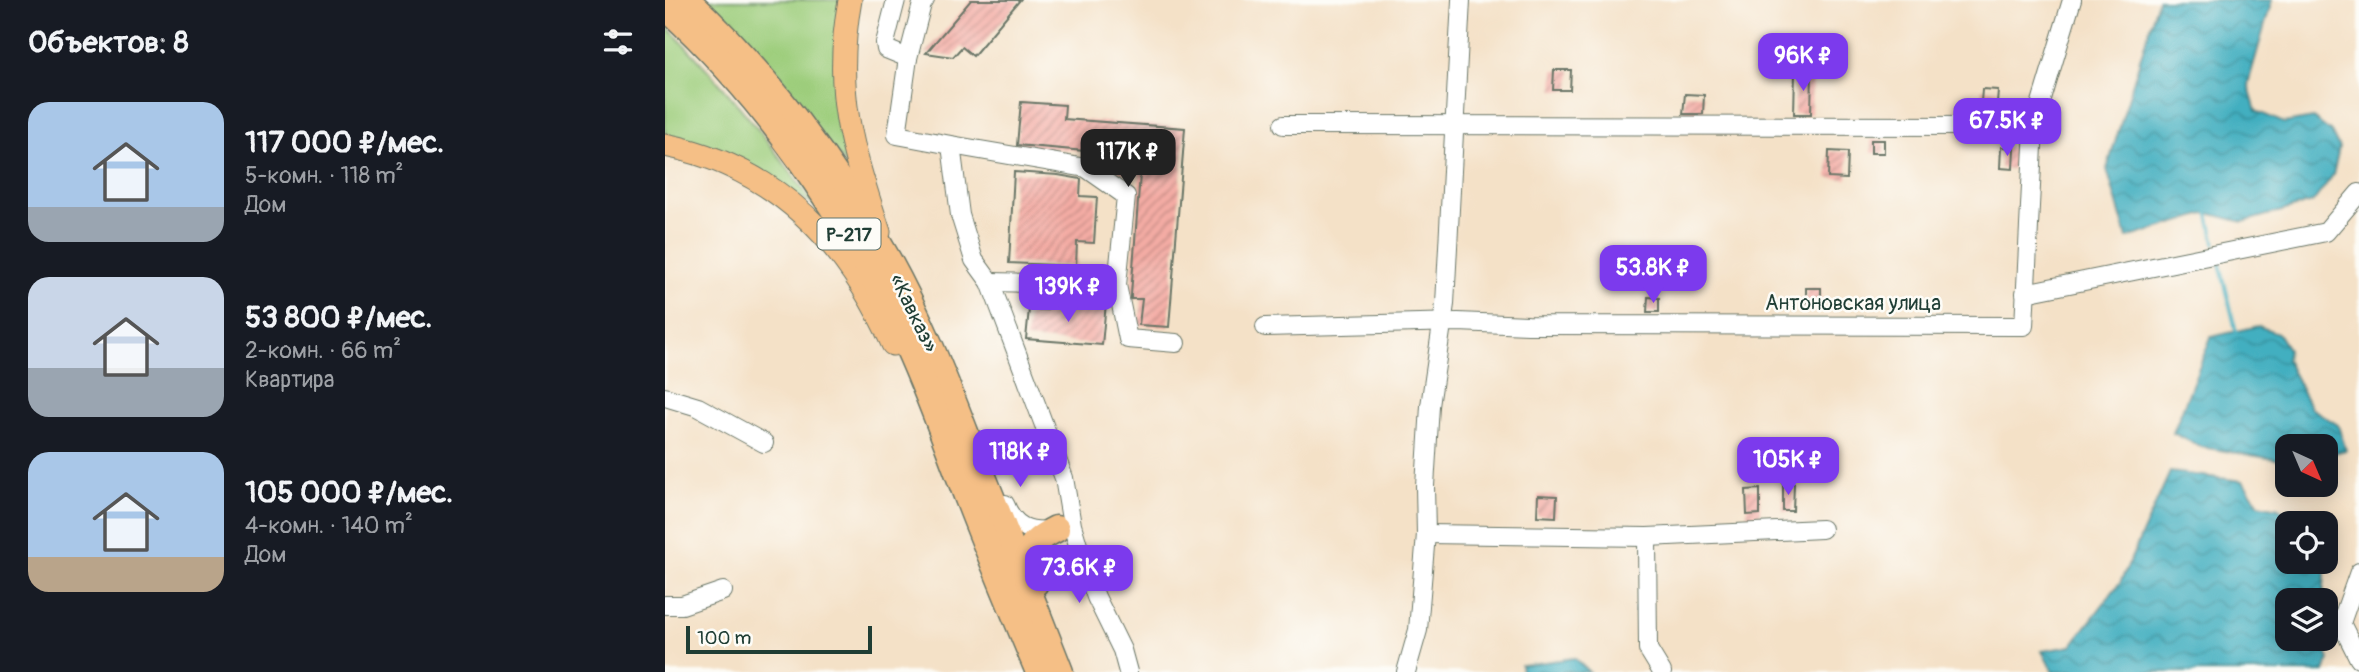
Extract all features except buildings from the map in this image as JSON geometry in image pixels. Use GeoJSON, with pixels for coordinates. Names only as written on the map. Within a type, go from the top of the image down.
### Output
{"type":"FeatureCollection","features":[{"type":"Feature","properties":{"kind":"highway","name":"«Кавказ»"},"geometry":{"type":"LineString","coordinates":[[687,0],[749,65],[787,111],[855,205],[889,262],[937,360],[979,465],[1051,667]]}},
{"type":"Feature","properties":{"kind":"highway","name":"«Кавказ»"},"geometry":{"type":"LineString","coordinates":[[665,6],[703,43],[770,120],[840,219],[902,333],[969,502],[1051,667]]}},
{"type":"Feature","properties":{"kind":"highway"},"geometry":{"type":"LineString","coordinates":[[1051,667],[1056,643],[1028,556],[1031,547],[1040,538],[1064,527]]}},
{"type":"Feature","properties":{"kind":"main road"},"geometry":{"type":"LineString","coordinates":[[850,0],[842,48],[848,131],[889,262]]}},
{"type":"Feature","properties":{"kind":"main road"},"geometry":{"type":"LineString","coordinates":[[665,145],[705,155],[743,171],[785,197],[801,211],[846,263],[890,336],[969,502]]}},
{"type":"Feature","properties":{"kind":"street"},"geometry":{"type":"LineString","coordinates":[[896,0],[885,43],[886,49],[908,58]]}},
{"type":"Feature","properties":{"kind":"street"},"geometry":{"type":"LineString","coordinates":[[925,0],[908,58],[897,135],[1086,168],[1126,196],[1117,285],[1128,339],[1176,343]]}},
{"type":"Feature","properties":{"kind":"street"},"geometry":{"type":"LineString","coordinates":[[1406,672],[1418,630],[1426,534],[1425,486],[1430,406],[1445,304],[1461,0]]}},
{"type":"Feature","properties":{"kind":"street","name":"Антоновская улица"},"geometry":{"type":"LineString","coordinates":[[1265,327],[1458,322],[1528,325],[2024,326],[2034,127],[2072,0]]}},
{"type":"Feature","properties":{"kind":"street"},"geometry":{"type":"LineString","coordinates":[[1283,125],[2034,127]]}},
{"type":"Feature","properties":{"kind":"street"},"geometry":{"type":"LineString","coordinates":[[951,145],[960,215],[974,260],[990,282],[1064,478],[1064,527],[1122,650],[1128,672]]}},
{"type":"Feature","properties":{"kind":"street"},"geometry":{"type":"LineString","coordinates":[[2025,293],[2326,232],[2359,193]]}},
{"type":"Feature","properties":{"kind":"street"},"geometry":{"type":"LineString","coordinates":[[990,282],[1117,285]]}},
{"type":"Feature","properties":{"kind":"street"},"geometry":{"type":"LineString","coordinates":[[665,397],[698,407],[764,443]]}},
{"type":"Feature","properties":{"kind":"street"},"geometry":{"type":"LineString","coordinates":[[979,465],[996,481],[1015,523],[1028,530],[1064,527]]}},
{"type":"Feature","properties":{"kind":"street"},"geometry":{"type":"LineString","coordinates":[[1426,534],[1647,537],[1822,529]]}},
{"type":"Feature","properties":{"kind":"street"},"geometry":{"type":"LineString","coordinates":[[1647,537],[1648,649],[1662,672]]}},
{"type":"Feature","properties":{"kind":"street"},"geometry":{"type":"LineString","coordinates":[[2359,572],[2341,623],[2359,659]]}},
{"type":"Feature","properties":{"kind":"street"},"geometry":{"type":"LineString","coordinates":[[665,605],[682,605],[723,591]]}},
{"type":"Feature","properties":{"kind":"green space"},"geometry":{"type":"Polygon","coordinates":[[[701,0],[843,0],[852,172],[783,91],[701,0]]]}},
{"type":"Feature","properties":{"kind":"green space"},"geometry":{"type":"Polygon","coordinates":[[[665,25],[744,112],[814,205],[755,170],[665,139],[665,25]]]}},
{"type":"Feature","properties":{"kind":"water"},"geometry":{"type":"Polygon","coordinates":[[[2158,0],[2272,0],[2248,84],[2256,111],[2284,123],[2313,118],[2331,132],[2339,148],[2333,175],[2313,202],[2243,222],[2208,213],[2127,238],[2107,169],[2158,0]]]}},
{"type":"Feature","properties":{"kind":"water"},"geometry":{"type":"Polygon","coordinates":[[[2258,326],[2278,333],[2288,349],[2286,360],[2311,408],[2338,425],[2346,450],[2338,452],[2338,434],[2275,434],[2275,459],[2201,447],[2173,433],[2211,337],[2258,326]]]}},
{"type":"Feature","properties":{"kind":"water"},"geometry":{"type":"Polygon","coordinates":[[[2170,472],[2243,481],[2259,504],[2282,511],[2275,511],[2275,574],[2325,574],[2324,588],[2275,588],[2275,651],[2327,651],[2329,660],[2324,672],[2053,672],[2042,651],[2071,646],[2121,581],[2170,472]]]}},
{"type":"Feature","properties":{"kind":"water"},"geometry":{"type":"Polygon","coordinates":[[[1574,658],[1589,672],[1522,672],[1521,665],[1574,658]]]}},
{"type":"Feature","properties":{"kind":"waterway"},"geometry":{"type":"LineString","coordinates":[[2208,212],[2215,244]]}},
{"type":"Feature","properties":{"kind":"waterway"},"geometry":{"type":"LineString","coordinates":[[2220,264],[2236,331]]}}]}
